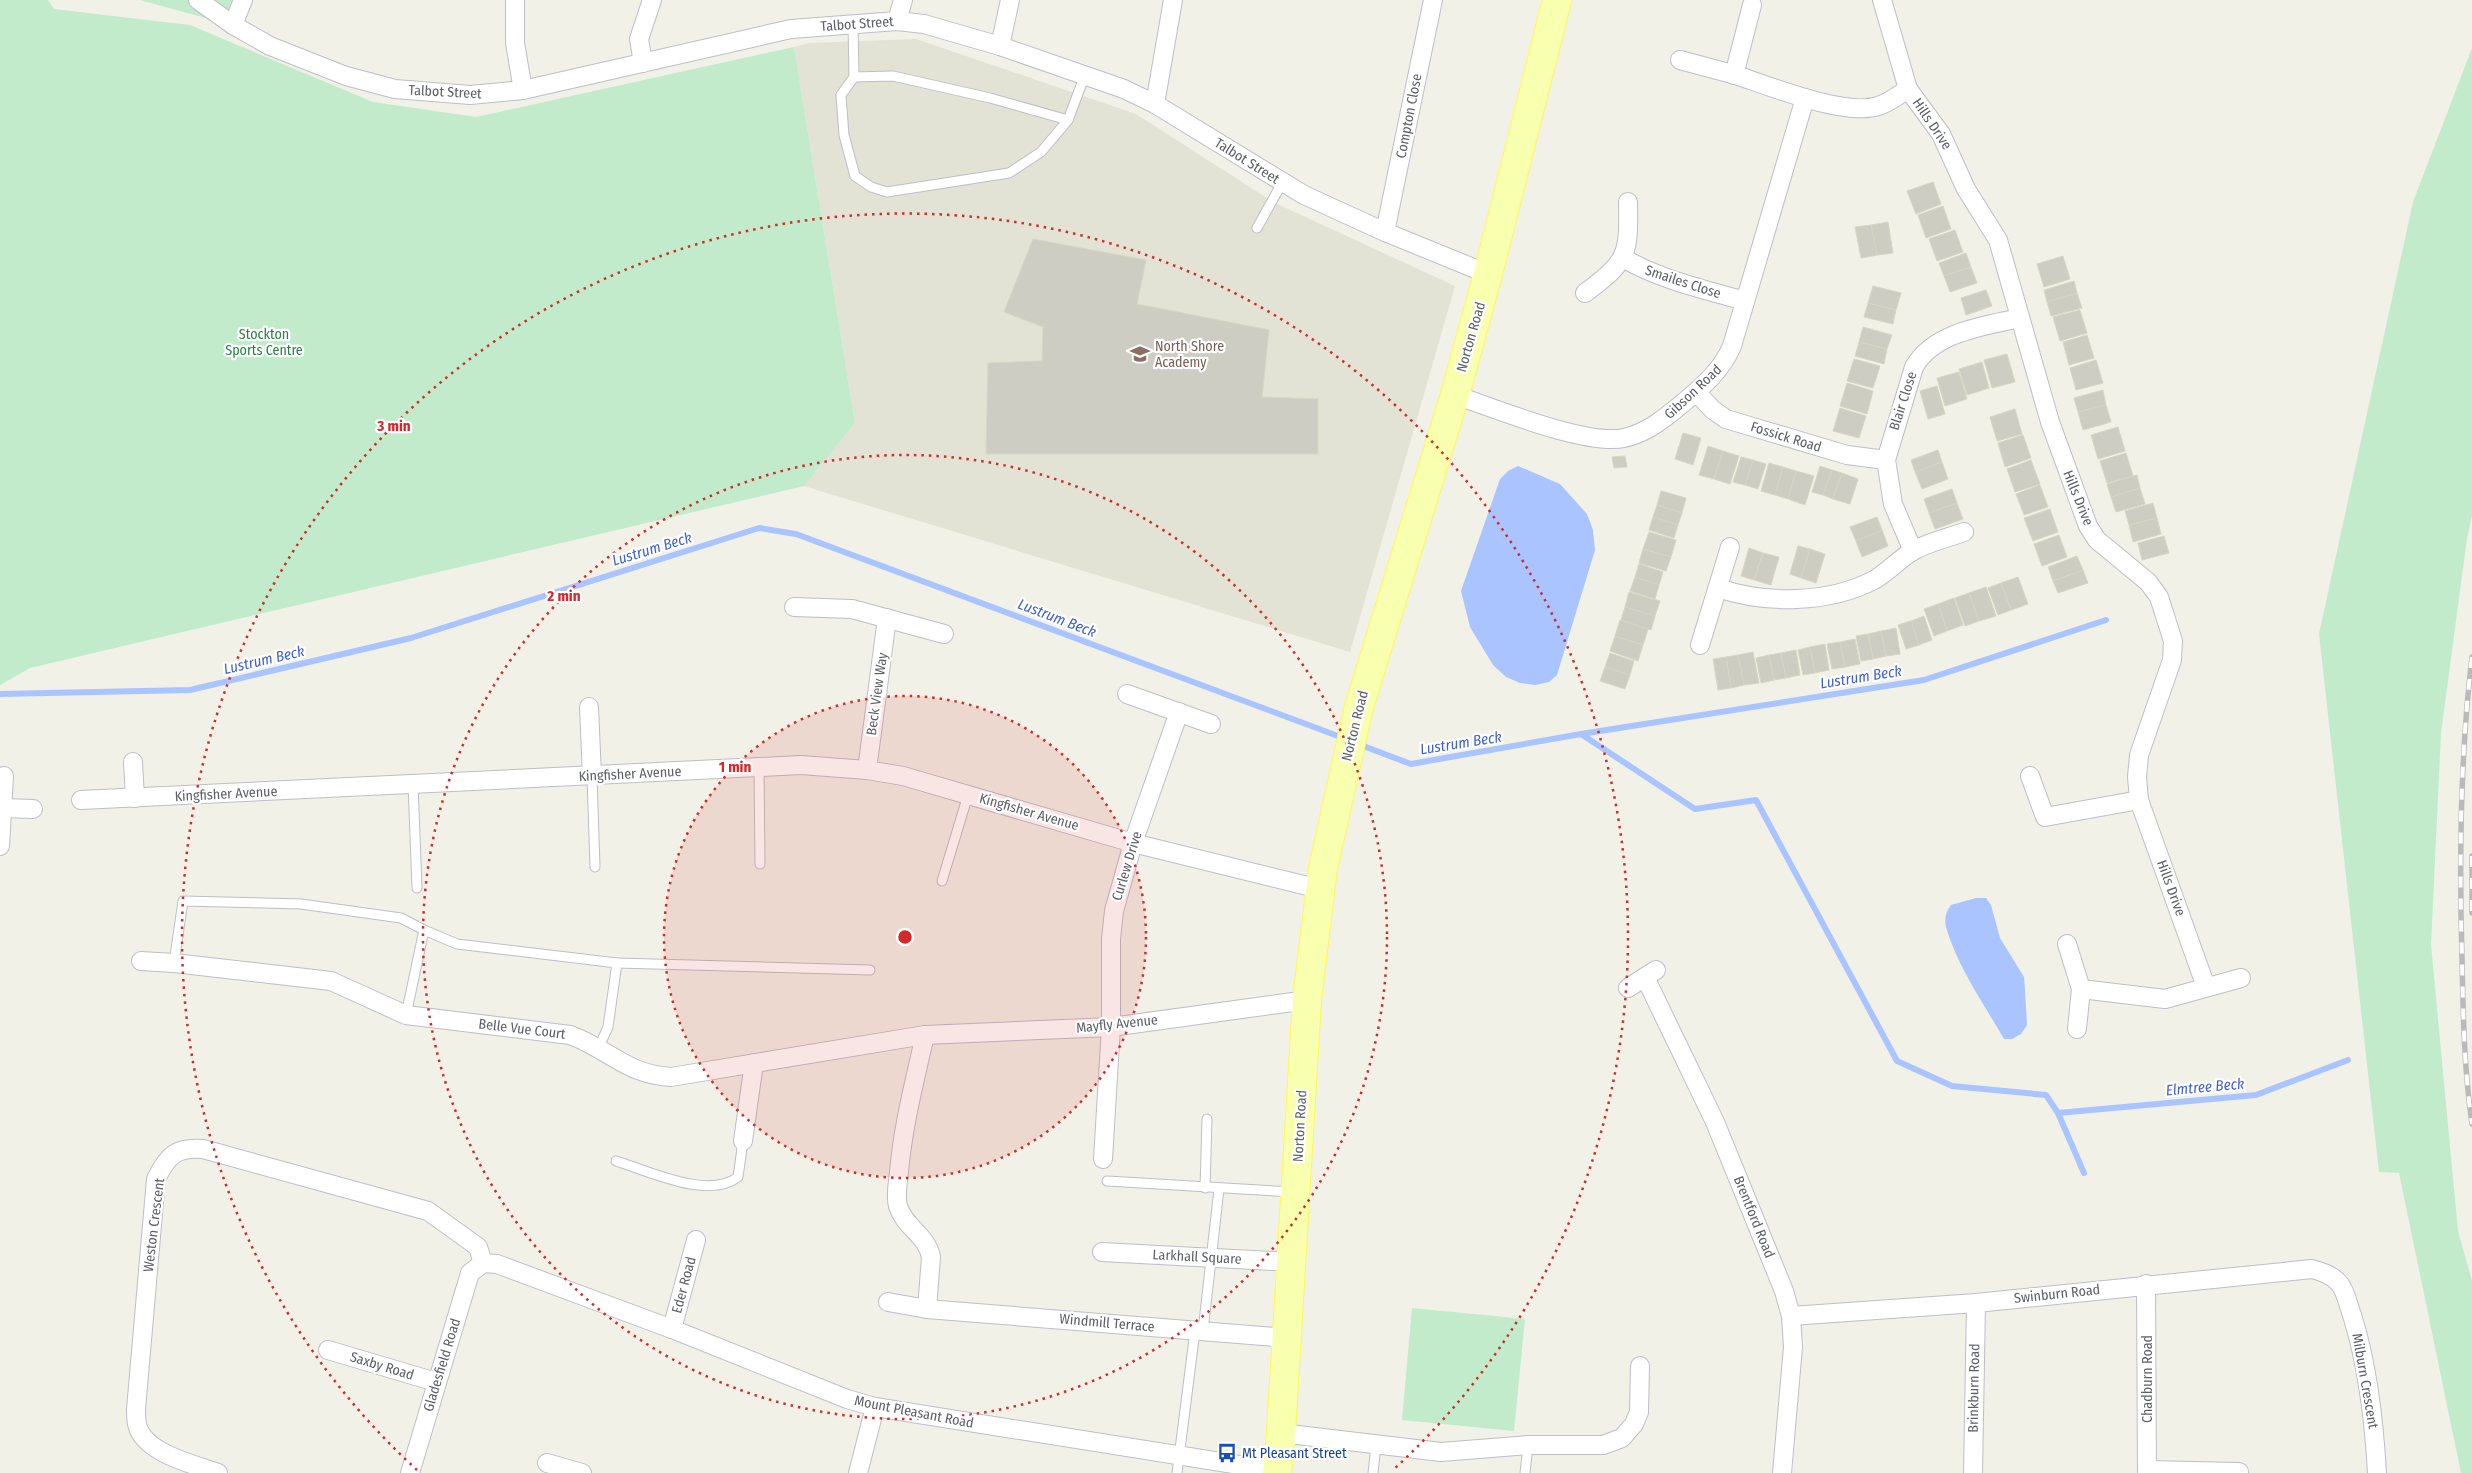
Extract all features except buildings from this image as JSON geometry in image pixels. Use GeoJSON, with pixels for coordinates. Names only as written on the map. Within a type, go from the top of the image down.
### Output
{"type":"FeatureCollection","features":[{"type":"Feature","properties":{"kind":"main road","name":"Norton Road"},"geometry":{"type":"LineString","coordinates":[[1277,1472],[1282,1433],[1307,1000],[1320,889],[1352,733],[1455,395],[1488,274],[1557,0]]}},
{"type":"Feature","properties":{"kind":"street","name":"Talbot Street"},"geometry":{"type":"LineString","coordinates":[[198,0],[270,46],[346,76],[394,89],[470,95],[523,90],[769,33],[853,23],[897,21],[924,24],[1000,46],[1124,89],[1155,104],[1304,195],[1386,232],[1488,274]]}},
{"type":"Feature","properties":{"kind":"street"},"geometry":{"type":"LineString","coordinates":[[233,24],[243,0]]}},
{"type":"Feature","properties":{"kind":"street"},"geometry":{"type":"LineString","coordinates":[[515,0],[515,43],[523,90]]}},
{"type":"Feature","properties":{"kind":"street"},"geometry":{"type":"LineString","coordinates":[[643,63],[639,39],[652,0]]}},
{"type":"Feature","properties":{"kind":"street"},"geometry":{"type":"LineString","coordinates":[[897,21],[903,0]]}},
{"type":"Feature","properties":{"kind":"street"},"geometry":{"type":"LineString","coordinates":[[1000,46],[1010,0]]}},
{"type":"Feature","properties":{"kind":"street"},"geometry":{"type":"LineString","coordinates":[[1155,104],[1173,0]]}},
{"type":"Feature","properties":{"kind":"street","name":"Compton Close"},"geometry":{"type":"LineString","coordinates":[[1386,232],[1433,0]]}},
{"type":"Feature","properties":{"kind":"street","name":"Hills Drive"},"geometry":{"type":"LineString","coordinates":[[1882,0],[1908,89],[1941,134],[1966,189],[1992,228],[2060,453],[2088,526],[2098,540],[2148,582],[2159,597],[2172,641],[2172,660],[2139,755],[2137,777],[2139,800],[2206,987]]}},
{"type":"Feature","properties":{"kind":"street"},"geometry":{"type":"LineString","coordinates":[[1734,75],[1752,5]]}},
{"type":"Feature","properties":{"kind":"street"},"geometry":{"type":"LineString","coordinates":[[1680,60],[1818,102],[1866,108],[1877,107],[1908,89]]}},
{"type":"Feature","properties":{"kind":"street","name":"Gibson Road"},"geometry":{"type":"LineString","coordinates":[[1455,395],[1577,435],[1610,439],[1622,438],[1649,428],[1663,420],[1696,392],[1727,358],[1805,98]]}},
{"type":"Feature","properties":{"kind":"street"},"geometry":{"type":"LineString","coordinates":[[1585,293],[1608,276],[1624,258],[1628,242],[1628,202]]}},
{"type":"Feature","properties":{"kind":"street","name":"Smailes Close"},"geometry":{"type":"LineString","coordinates":[[1624,258],[1643,270],[1667,279],[1745,301]]}},
{"type":"Feature","properties":{"kind":"street","name":"Blair Close"},"geometry":{"type":"LineString","coordinates":[[1914,551],[1893,504],[1886,460],[1908,380],[1920,356],[1938,342],[2020,318]]}},
{"type":"Feature","properties":{"kind":"street","name":"Fossick Road"},"geometry":{"type":"LineString","coordinates":[[1696,392],[1713,410],[1726,419],[1846,455],[1886,460]]}},
{"type":"Feature","properties":{"kind":"street"},"geometry":{"type":"LineString","coordinates":[[1718,588],[1739,595],[1774,600],[1839,592],[1874,580],[1895,567],[1914,551],[1964,532]]}},
{"type":"Feature","properties":{"kind":"street"},"geometry":{"type":"LineString","coordinates":[[1700,645],[1730,548]]}},
{"type":"Feature","properties":{"kind":"street"},"geometry":{"type":"LineString","coordinates":[[794,607],[852,609],[944,634]]}},
{"type":"Feature","properties":{"kind":"street","name":"Beck View Way"},"geometry":{"type":"LineString","coordinates":[[867,770],[887,618]]}},
{"type":"Feature","properties":{"kind":"street"},"geometry":{"type":"LineString","coordinates":[[1127,694],[1211,724]]}},
{"type":"Feature","properties":{"kind":"street"},"geometry":{"type":"LineString","coordinates":[[589,707],[592,776]]}},
{"type":"Feature","properties":{"kind":"street","name":"Curlew Drive"},"geometry":{"type":"LineString","coordinates":[[1103,1159],[1111,1027],[1111,939],[1114,911],[1133,843],[1179,712]]}},
{"type":"Feature","properties":{"kind":"street"},"geometry":{"type":"LineString","coordinates":[[133,762],[135,798]]}},
{"type":"Feature","properties":{"kind":"street","name":"Kingfisher Avenue"},"geometry":{"type":"LineString","coordinates":[[81,800],[801,765],[867,770],[903,776],[1133,843],[1320,889]]}},
{"type":"Feature","properties":{"kind":"street"},"geometry":{"type":"LineString","coordinates":[[0,846],[4,776]]}},
{"type":"Feature","properties":{"kind":"street"},"geometry":{"type":"LineString","coordinates":[[2030,776],[2046,817],[2139,800]]}},
{"type":"Feature","properties":{"kind":"street"},"geometry":{"type":"LineString","coordinates":[[3,808],[33,809]]}},
{"type":"Feature","properties":{"kind":"street"},"geometry":{"type":"LineString","coordinates":[[2067,944],[2081,989],[2077,1029]]}},
{"type":"Feature","properties":{"kind":"street","name":"Belle Vue Court"},"geometry":{"type":"LineString","coordinates":[[141,961],[331,981],[406,1015],[570,1035],[622,1064],[658,1076],[687,1075],[925,1035]]}},
{"type":"Feature","properties":{"kind":"street","name":"Brentford Road"},"geometry":{"type":"LineString","coordinates":[[1628,988],[1651,974],[1715,1122],[1784,1290],[1791,1316],[1793,1347],[1782,1473]]}},
{"type":"Feature","properties":{"kind":"street"},"geometry":{"type":"LineString","coordinates":[[2081,989],[2165,999],[2241,978]]}},
{"type":"Feature","properties":{"kind":"street","name":"Mayfly Avenue"},"geometry":{"type":"LineString","coordinates":[[925,1035],[1111,1027],[1307,1000]]}},
{"type":"Feature","properties":{"kind":"street"},"geometry":{"type":"LineString","coordinates":[[925,1035],[902,1138],[896,1197],[904,1219],[925,1240],[930,1248],[927,1309]]}},
{"type":"Feature","properties":{"kind":"street"},"geometry":{"type":"LineString","coordinates":[[743,1141],[754,1063]]}},
{"type":"Feature","properties":{"kind":"street","name":"Weston Crescent"},"geometry":{"type":"LineString","coordinates":[[218,1473],[156,1450],[145,1440],[137,1425],[136,1409],[156,1179],[163,1164],[173,1154],[187,1148],[203,1149],[428,1211],[478,1247],[484,1263]]}},
{"type":"Feature","properties":{"kind":"street","name":"Eder Road"},"geometry":{"type":"LineString","coordinates":[[672,1330],[696,1240]]}},
{"type":"Feature","properties":{"kind":"street","name":"Larkhall Square"},"geometry":{"type":"LineString","coordinates":[[1102,1252],[1292,1262]]}},
{"type":"Feature","properties":{"kind":"street","name":"Mount Pleasant Road"},"geometry":{"type":"LineString","coordinates":[[484,1263],[497,1264],[847,1399],[875,1407],[1178,1465],[1277,1472]]}},
{"type":"Feature","properties":{"kind":"street","name":"Gladesfield Road"},"geometry":{"type":"LineString","coordinates":[[410,1473],[470,1273],[484,1263]]}},
{"type":"Feature","properties":{"kind":"street","name":"Swinburn Road"},"geometry":{"type":"LineString","coordinates":[[1791,1316],[1976,1303],[2301,1268],[2322,1272]]}},
{"type":"Feature","properties":{"kind":"street","name":"Milburn Crescent"},"geometry":{"type":"LineString","coordinates":[[2322,1272],[2339,1283],[2345,1294],[2360,1342],[2374,1422],[2376,1473]]}},
{"type":"Feature","properties":{"kind":"street","name":"Chadburn Road"},"geometry":{"type":"LineString","coordinates":[[2146,1284],[2147,1471]]}},
{"type":"Feature","properties":{"kind":"street","name":"Windmill Terrace"},"geometry":{"type":"LineString","coordinates":[[888,1302],[927,1309],[1287,1338]]}},
{"type":"Feature","properties":{"kind":"street","name":"Brinkburn Road"},"geometry":{"type":"LineString","coordinates":[[1973,1473],[1976,1303]]}},
{"type":"Feature","properties":{"kind":"street","name":"Saxby Road"},"geometry":{"type":"LineString","coordinates":[[328,1350],[436,1382]]}},
{"type":"Feature","properties":{"kind":"street"},"geometry":{"type":"LineString","coordinates":[[1282,1433],[1441,1452],[1528,1445],[1603,1445],[1622,1438],[1634,1424],[1639,1412],[1640,1366]]}},
{"type":"Feature","properties":{"kind":"street"},"geometry":{"type":"LineString","coordinates":[[858,1473],[875,1407]]}},
{"type":"Feature","properties":{"kind":"street"},"geometry":{"type":"LineString","coordinates":[[547,1463],[582,1473]]}},
{"type":"Feature","properties":{"kind":"street"},"geometry":{"type":"LineString","coordinates":[[2147,1471],[2239,1472]]}},
{"type":"Feature","properties":{"kind":"lane"},"geometry":{"type":"LineString","coordinates":[[853,23],[854,76],[841,95],[844,135],[855,176],[871,187],[888,192],[1009,173],[1041,152],[1068,120],[1085,75]]}},
{"type":"Feature","properties":{"kind":"lane"},"geometry":{"type":"LineString","coordinates":[[854,76],[893,76],[990,98],[1068,120]]}},
{"type":"Feature","properties":{"kind":"lane"},"geometry":{"type":"LineString","coordinates":[[1257,228],[1282,183]]}},
{"type":"Feature","properties":{"kind":"lane"},"geometry":{"type":"LineString","coordinates":[[759,768],[760,864]]}},
{"type":"Feature","properties":{"kind":"lane"},"geometry":{"type":"LineString","coordinates":[[592,776],[595,868]]}},
{"type":"Feature","properties":{"kind":"lane"},"geometry":{"type":"LineString","coordinates":[[413,784],[416,888]]}},
{"type":"Feature","properties":{"kind":"lane"},"geometry":{"type":"LineString","coordinates":[[942,881],[968,795]]}},
{"type":"Feature","properties":{"kind":"lane"},"geometry":{"type":"LineString","coordinates":[[174,963],[183,901],[301,904],[401,918],[457,944],[617,963],[870,970]]}},
{"type":"Feature","properties":{"kind":"lane"},"geometry":{"type":"LineString","coordinates":[[406,1015],[424,930]]}},
{"type":"Feature","properties":{"kind":"lane"},"geometry":{"type":"LineString","coordinates":[[598,1049],[608,1027],[617,963]]}},
{"type":"Feature","properties":{"kind":"lane"},"geometry":{"type":"LineString","coordinates":[[1205,1188],[1207,1119]]}},
{"type":"Feature","properties":{"kind":"lane"},"geometry":{"type":"LineString","coordinates":[[616,1161],[696,1186],[717,1186],[731,1182],[738,1177],[743,1141]]}},
{"type":"Feature","properties":{"kind":"lane"},"geometry":{"type":"LineString","coordinates":[[1108,1181],[1219,1189],[1296,1192]]}},
{"type":"Feature","properties":{"kind":"lane"},"geometry":{"type":"LineString","coordinates":[[1178,1465],[1219,1189]]}},
{"type":"Feature","properties":{"kind":"lane"},"geometry":{"type":"LineString","coordinates":[[1373,1473],[1376,1445]]}},
{"type":"Feature","properties":{"kind":"lane"},"geometry":{"type":"LineString","coordinates":[[1525,1473],[1528,1445]]}},
{"type":"Feature","properties":{"kind":"shaded area","name":"North Shore Academy"},"geometry":{"type":"Polygon","coordinates":[[[916,39],[1136,114],[1273,202],[1455,286],[1350,652],[804,486],[855,423],[794,47],[809,43],[916,39]]]}},
{"type":"Feature","properties":{"kind":"green space","name":"Stockton Sports Centre"},"geometry":{"type":"Polygon","coordinates":[[[0,0],[48,0],[54,9],[190,25],[373,102],[476,117],[794,47],[855,423],[804,486],[30,668],[0,685],[0,0]]]}},
{"type":"Feature","properties":{"kind":"green space"},"geometry":{"type":"Polygon","coordinates":[[[140,0],[238,0],[231,25],[140,0]]]}},
{"type":"Feature","properties":{"kind":"green space"},"geometry":{"type":"Polygon","coordinates":[[[2472,48],[2472,516],[2467,538],[2441,733],[2431,945],[2458,1231],[2472,1281],[2472,1473],[2461,1473],[2399,1173],[2379,1172],[2319,634],[2413,202],[2472,48]]]}},
{"type":"Feature","properties":{"kind":"green space"},"geometry":{"type":"Polygon","coordinates":[[[1412,1308],[1525,1319],[1514,1431],[1402,1420],[1412,1308]]]}},
{"type":"Feature","properties":{"kind":"water"},"geometry":{"type":"Polygon","coordinates":[[[1518,466],[1560,484],[1587,514],[1593,530],[1595,550],[1557,675],[1549,682],[1535,685],[1520,683],[1506,677],[1493,665],[1470,627],[1461,591],[1500,479],[1508,471],[1518,466]]]}},
{"type":"Feature","properties":{"kind":"water"},"geometry":{"type":"Polygon","coordinates":[[[1976,898],[1986,898],[1991,905],[2000,938],[2024,977],[2027,1025],[2021,1034],[2012,1039],[2004,1039],[1964,970],[1946,927],[1946,915],[1951,905],[1976,898]]]}},
{"type":"Feature","properties":{"kind":"waterway","name":"Lustrum Beck"},"geometry":{"type":"LineString","coordinates":[[0,694],[190,690],[411,638],[759,528],[796,534],[1346,739]]}},
{"type":"Feature","properties":{"kind":"waterway","name":"Lustrum Beck"},"geometry":{"type":"LineString","coordinates":[[1358,744],[1411,764],[1581,734],[1924,680],[2106,620]]}},
{"type":"Feature","properties":{"kind":"waterway"},"geometry":{"type":"LineString","coordinates":[[1581,734],[1695,809],[1756,800],[1897,1061],[1952,1086],[2046,1095],[2058,1113],[2084,1173]]}},
{"type":"Feature","properties":{"kind":"waterway","name":"Elmtree Beck"},"geometry":{"type":"LineString","coordinates":[[2058,1113],[2256,1095],[2348,1060]]}},
{"type":"Feature","properties":{"kind":"railway"},"geometry":{"type":"LineString","coordinates":[[2472,657],[2461,807],[2464,1041],[2472,1124]]}},
{"type":"Feature","properties":{"kind":"railway"},"geometry":{"type":"LineString","coordinates":[[2472,856],[2472,913]]}},
{"type":"Feature","properties":{"kind":"place","name":"North Shore Academy"},"geometry":{"type":"Point","coordinates":[1140,354]}},
{"type":"Feature","properties":{"kind":"place","name":"Mt Pleasant Street"},"geometry":{"type":"Point","coordinates":[1227,1453]}}]}
